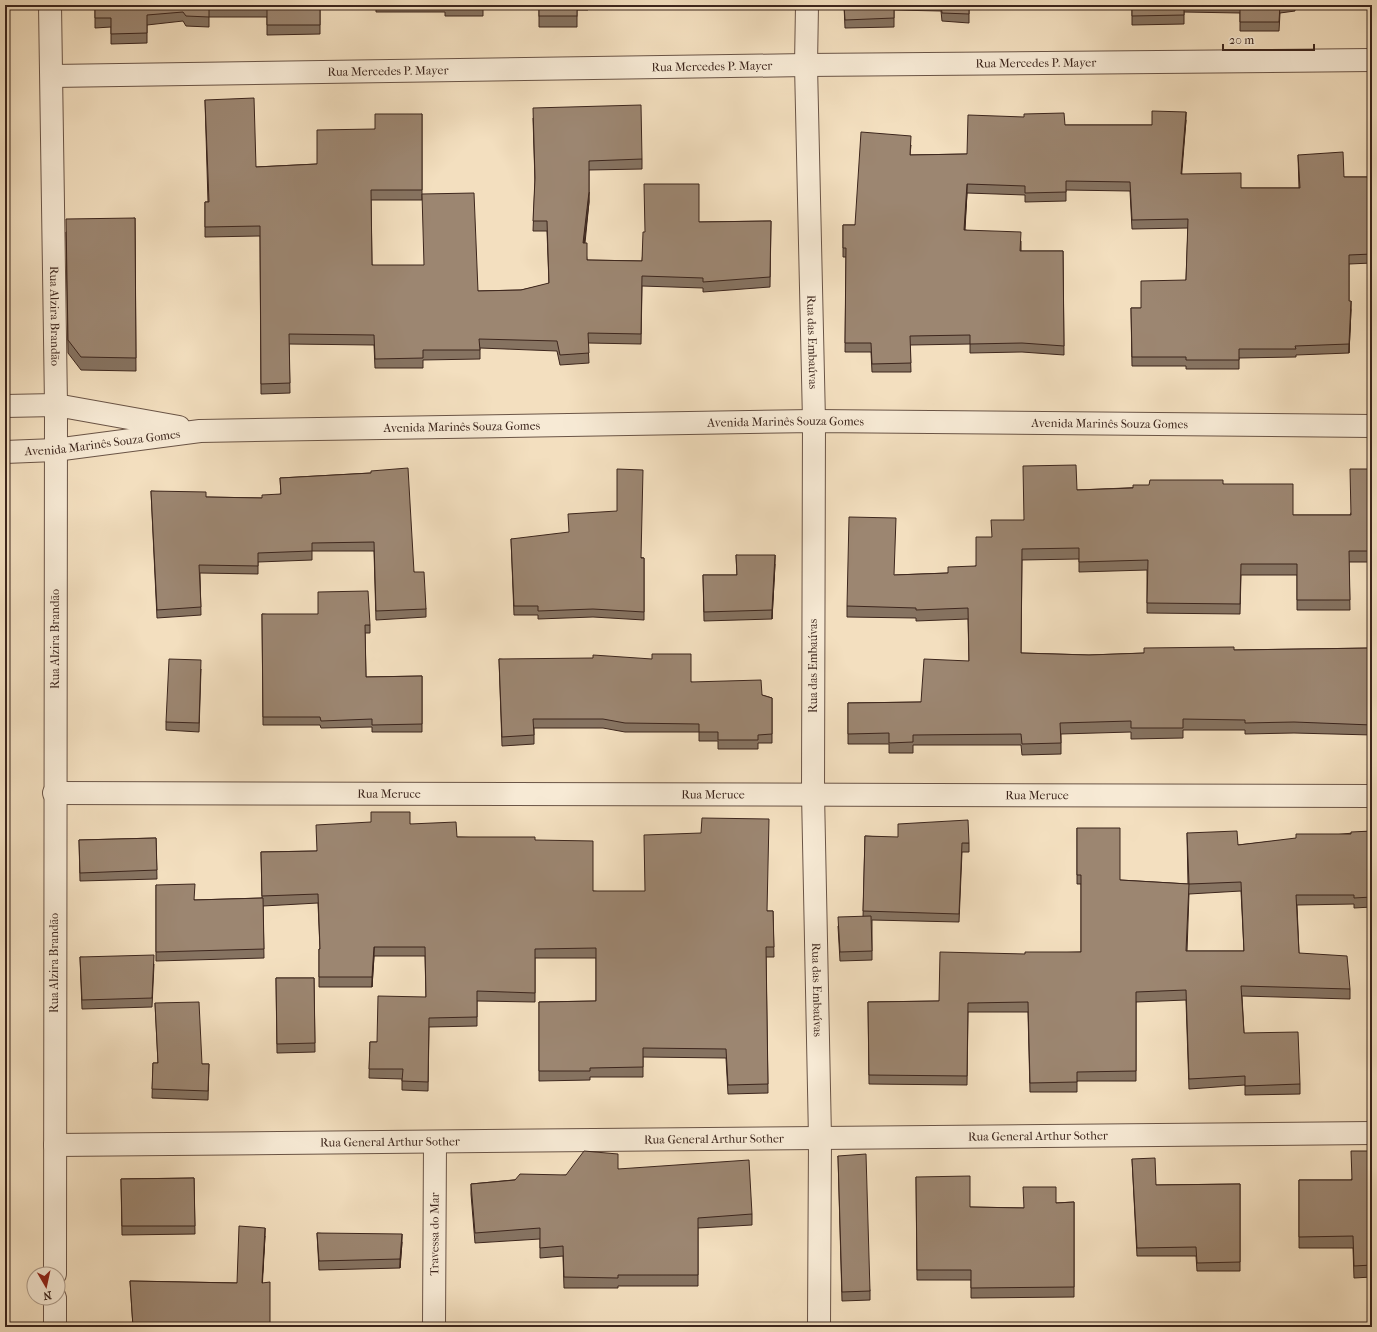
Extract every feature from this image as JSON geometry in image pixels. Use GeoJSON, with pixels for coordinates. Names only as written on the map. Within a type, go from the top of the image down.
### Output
{"type":"FeatureCollection","features":[{"type":"Feature","properties":{"kind":"street","name":"Rua Alzira Brandão"},"geometry":{"type":"LineString","coordinates":[[50,5],[56,405],[54,792],[55,1266]]}},
{"type":"Feature","properties":{"kind":"street","name":"Rua das Embaúvas"},"geometry":{"type":"LineString","coordinates":[[807,5],[806,65],[814,421],[813,793],[820,1138],[819,1327]]}},
{"type":"Feature","properties":{"kind":"street","name":"Rua Mercedes P. Mayer"},"geometry":{"type":"LineString","coordinates":[[52,76],[806,65],[1372,60]]}},
{"type":"Feature","properties":{"kind":"street","name":"Avenida Marinês Souza Gomes"},"geometry":{"type":"LineString","coordinates":[[5,406],[56,405],[200,431]]}},
{"type":"Feature","properties":{"kind":"street","name":"Avenida Marinês Souza Gomes"},"geometry":{"type":"LineString","coordinates":[[5,452],[55,450],[200,431],[814,421],[1372,426]]}},
{"type":"Feature","properties":{"kind":"street","name":"Rua Meruce"},"geometry":{"type":"LineString","coordinates":[[54,792],[813,793],[1372,796]]}},
{"type":"Feature","properties":{"kind":"street","name":"Rua General Arthur Sother"},"geometry":{"type":"LineString","coordinates":[[55,1145],[1372,1133]]}},
{"type":"Feature","properties":{"kind":"street","name":"Travessa do Mar"},"geometry":{"type":"LineString","coordinates":[[434,1327],[435,1142]]}},
{"type":"Feature","properties":{"kind":"street"},"geometry":{"type":"LineString","coordinates":[[55,1306],[55,1327]]}},
{"type":"Feature","properties":{"kind":"building"},"geometry":{"type":"Polygon","coordinates":[[[95,5],[320,5],[320,25],[267,25],[267,7],[209,7],[209,17],[186,16],[183,12],[147,15],[147,33],[111,34],[111,18],[95,18],[95,5]]]}},
{"type":"Feature","properties":{"kind":"building"},"geometry":{"type":"Polygon","coordinates":[[[445,5],[483,5],[483,6],[445,7],[445,5]]]}},
{"type":"Feature","properties":{"kind":"building"},"geometry":{"type":"Polygon","coordinates":[[[539,5],[577,5],[577,16],[539,16],[539,5]]]}},
{"type":"Feature","properties":{"kind":"building"},"geometry":{"type":"Polygon","coordinates":[[[844,5],[894,5],[894,18],[845,20],[844,5]]]}},
{"type":"Feature","properties":{"kind":"building"},"geometry":{"type":"Polygon","coordinates":[[[941,5],[969,5],[969,14],[942,13],[941,5]]]}},
{"type":"Feature","properties":{"kind":"building"},"geometry":{"type":"Polygon","coordinates":[[[1132,5],[1184,5],[1184,15],[1132,16],[1132,5]]]}},
{"type":"Feature","properties":{"kind":"building"},"geometry":{"type":"Polygon","coordinates":[[[1240,5],[1280,5],[1279,22],[1240,22],[1240,5]]]}},
{"type":"Feature","properties":{"kind":"building"},"geometry":{"type":"Polygon","coordinates":[[[254,98],[256,167],[317,164],[317,130],[375,129],[375,114],[422,114],[422,190],[371,190],[372,265],[424,265],[422,194],[474,193],[478,291],[521,290],[549,283],[547,221],[533,221],[535,178],[533,108],[641,105],[642,159],[589,161],[589,192],[583,243],[587,243],[587,260],[642,261],[643,232],[645,232],[644,184],[699,184],[699,222],[771,221],[770,277],[703,282],[703,278],[642,276],[641,334],[588,333],[589,353],[560,355],[557,341],[479,339],[480,350],[423,350],[423,358],[375,359],[374,335],[289,334],[290,383],[261,384],[260,226],[205,227],[205,202],[209,202],[205,100],[254,98]]]}},
{"type":"Feature","properties":{"kind":"building"},"geometry":{"type":"Polygon","coordinates":[[[1152,111],[1186,112],[1181,174],[1241,173],[1241,188],[1300,188],[1298,155],[1343,152],[1344,177],[1372,177],[1372,254],[1349,255],[1349,301],[1351,301],[1349,344],[1295,346],[1296,349],[1239,349],[1239,360],[1186,360],[1186,357],[1132,357],[1131,308],[1141,308],[1141,281],[1186,280],[1188,219],[1132,220],[1130,182],[1066,181],[1066,192],[1025,193],[1025,186],[967,184],[964,230],[1021,232],[1020,251],[1063,251],[1064,346],[1022,343],[970,344],[970,335],[910,336],[911,363],[872,364],[871,343],[845,343],[846,248],[843,248],[843,225],[855,225],[861,132],[911,136],[910,155],[967,154],[968,115],[1024,117],[1024,114],[1064,113],[1065,125],[1152,125],[1152,111]]]}},
{"type":"Feature","properties":{"kind":"building"},"geometry":{"type":"Polygon","coordinates":[[[135,218],[136,358],[81,357],[68,340],[66,219],[135,218]]]}},
{"type":"Feature","properties":{"kind":"building"},"geometry":{"type":"Polygon","coordinates":[[[1076,465],[1077,490],[1133,488],[1133,485],[1149,485],[1150,480],[1223,480],[1223,484],[1293,484],[1293,515],[1351,515],[1350,469],[1372,469],[1372,551],[1349,551],[1350,600],[1297,600],[1297,564],[1241,564],[1240,604],[1147,603],[1148,560],[1079,562],[1079,548],[1022,549],[1021,653],[1089,655],[1144,653],[1144,648],[1234,647],[1234,650],[1372,648],[1372,725],[1294,722],[1245,723],[1245,720],[1183,719],[1183,728],[1131,728],[1131,721],[1060,723],[1061,743],[1022,744],[1021,734],[913,735],[913,742],[889,743],[889,733],[848,734],[848,703],[921,702],[924,659],[969,661],[968,608],[916,610],[916,608],[847,606],[849,517],[896,518],[894,575],[948,573],[948,567],[976,566],[976,537],[992,537],[991,520],[1024,520],[1023,466],[1076,465]]]}},
{"type":"Feature","properties":{"kind":"building"},"geometry":{"type":"Polygon","coordinates":[[[408,468],[414,572],[424,572],[426,609],[376,611],[374,542],[312,543],[312,551],[258,553],[258,566],[199,565],[201,607],[157,610],[151,491],[206,492],[206,497],[262,498],[262,495],[281,494],[280,478],[371,473],[371,471],[408,468]]]}},
{"type":"Feature","properties":{"kind":"building"},"geometry":{"type":"Polygon","coordinates":[[[617,469],[643,470],[641,558],[644,558],[644,612],[593,609],[538,611],[538,606],[514,606],[511,539],[569,532],[568,514],[617,511],[617,469]]]}},
{"type":"Feature","properties":{"kind":"building"},"geometry":{"type":"Polygon","coordinates":[[[5,492],[9,492],[9,554],[5,554],[5,492]]]}},
{"type":"Feature","properties":{"kind":"building"},"geometry":{"type":"Polygon","coordinates":[[[736,555],[775,555],[772,610],[704,612],[703,575],[737,575],[736,555]]]}},
{"type":"Feature","properties":{"kind":"building"},"geometry":{"type":"Polygon","coordinates":[[[368,591],[370,625],[365,625],[366,677],[422,676],[422,724],[372,725],[372,719],[321,721],[320,717],[263,717],[262,614],[318,614],[318,592],[368,591]]]}},
{"type":"Feature","properties":{"kind":"building"},"geometry":{"type":"Polygon","coordinates":[[[652,654],[691,654],[691,682],[761,680],[762,695],[772,698],[772,734],[758,735],[758,740],[718,740],[718,732],[699,732],[699,724],[625,723],[603,719],[533,719],[534,735],[502,737],[499,659],[593,658],[593,655],[652,659],[652,654]]]}},
{"type":"Feature","properties":{"kind":"building"},"geometry":{"type":"Polygon","coordinates":[[[169,659],[201,660],[199,723],[166,722],[169,659]]]}},
{"type":"Feature","properties":{"kind":"building"},"geometry":{"type":"Polygon","coordinates":[[[371,812],[410,812],[410,824],[456,822],[457,837],[535,837],[535,840],[593,841],[593,891],[645,891],[644,835],[701,833],[702,818],[769,819],[767,911],[773,911],[774,947],[766,947],[768,1084],[728,1085],[726,1049],[643,1048],[643,1067],[590,1068],[590,1071],[539,1071],[539,1002],[596,1001],[596,948],[535,949],[535,993],[477,991],[477,1017],[429,1018],[428,1082],[402,1081],[403,1069],[369,1069],[370,1042],[377,1042],[378,996],[426,997],[425,947],[374,947],[372,977],[319,977],[320,949],[318,894],[262,896],[261,852],[317,851],[316,825],[371,822],[371,812]]]}},
{"type":"Feature","properties":{"kind":"building"},"geometry":{"type":"Polygon","coordinates":[[[968,820],[969,843],[962,843],[959,914],[863,911],[865,836],[898,837],[898,824],[968,820]]]}},
{"type":"Feature","properties":{"kind":"building"},"geometry":{"type":"Polygon","coordinates":[[[1077,828],[1120,828],[1120,880],[1189,884],[1187,833],[1237,831],[1238,845],[1296,838],[1296,834],[1351,834],[1351,832],[1372,831],[1372,897],[1354,898],[1354,895],[1296,895],[1299,953],[1347,956],[1350,989],[1241,986],[1244,1033],[1298,1032],[1300,1084],[1245,1086],[1245,1076],[1189,1079],[1186,990],[1136,992],[1136,1071],[1077,1072],[1077,1082],[1030,1083],[1028,1002],[968,1003],[967,1076],[869,1075],[868,1002],[939,1001],[940,952],[1025,954],[1025,952],[1081,952],[1081,875],[1077,875],[1077,828]],[[1241,882],[1189,884],[1186,951],[1244,951],[1241,882]]]}},
{"type":"Feature","properties":{"kind":"building"},"geometry":{"type":"Polygon","coordinates":[[[156,838],[157,870],[80,873],[79,840],[156,838]]]}},
{"type":"Feature","properties":{"kind":"building"},"geometry":{"type":"Polygon","coordinates":[[[195,884],[194,900],[263,898],[264,949],[156,952],[156,885],[195,884]]]}},
{"type":"Feature","properties":{"kind":"building"},"geometry":{"type":"Polygon","coordinates":[[[871,916],[872,951],[840,952],[838,917],[871,916]]]}},
{"type":"Feature","properties":{"kind":"building"},"geometry":{"type":"Polygon","coordinates":[[[154,955],[152,998],[82,1000],[80,957],[154,955]]]}},
{"type":"Feature","properties":{"kind":"building"},"geometry":{"type":"Polygon","coordinates":[[[276,978],[314,978],[315,1043],[277,1044],[276,978]]]}},
{"type":"Feature","properties":{"kind":"building"},"geometry":{"type":"Polygon","coordinates":[[[5,988],[7,988],[8,1017],[5,1016],[5,988]]]}},
{"type":"Feature","properties":{"kind":"building"},"geometry":{"type":"Polygon","coordinates":[[[199,1002],[202,1064],[209,1064],[208,1091],[152,1089],[153,1063],[158,1063],[155,1003],[199,1002]]]}},
{"type":"Feature","properties":{"kind":"building"},"geometry":{"type":"Polygon","coordinates":[[[584,1151],[618,1154],[618,1169],[749,1160],[752,1214],[698,1218],[698,1275],[618,1275],[618,1278],[564,1277],[563,1246],[540,1248],[540,1228],[475,1233],[471,1184],[515,1180],[520,1174],[566,1175],[584,1151]]]}},
{"type":"Feature","properties":{"kind":"building"},"geometry":{"type":"Polygon","coordinates":[[[1351,1151],[1372,1151],[1372,1265],[1354,1266],[1353,1236],[1299,1237],[1299,1180],[1352,1180],[1351,1151]]]}},
{"type":"Feature","properties":{"kind":"building"},"geometry":{"type":"Polygon","coordinates":[[[866,1154],[870,1291],[842,1292],[838,1156],[866,1154]]]}},
{"type":"Feature","properties":{"kind":"building"},"geometry":{"type":"Polygon","coordinates":[[[1155,1158],[1156,1185],[1240,1184],[1240,1262],[1197,1263],[1196,1247],[1137,1248],[1132,1159],[1155,1158]]]}},
{"type":"Feature","properties":{"kind":"building"},"geometry":{"type":"Polygon","coordinates":[[[970,1176],[970,1207],[1024,1208],[1023,1187],[1056,1187],[1056,1203],[1074,1202],[1074,1287],[971,1288],[971,1270],[917,1270],[916,1177],[970,1176]]]}},
{"type":"Feature","properties":{"kind":"building"},"geometry":{"type":"Polygon","coordinates":[[[194,1178],[195,1226],[122,1226],[121,1179],[194,1178]]]}},
{"type":"Feature","properties":{"kind":"building"},"geometry":{"type":"Polygon","coordinates":[[[239,1226],[265,1228],[262,1283],[270,1282],[270,1327],[133,1327],[130,1281],[237,1283],[239,1226]]]}},
{"type":"Feature","properties":{"kind":"building"},"geometry":{"type":"Polygon","coordinates":[[[317,1233],[402,1234],[400,1259],[319,1261],[317,1233]]]}}]}
